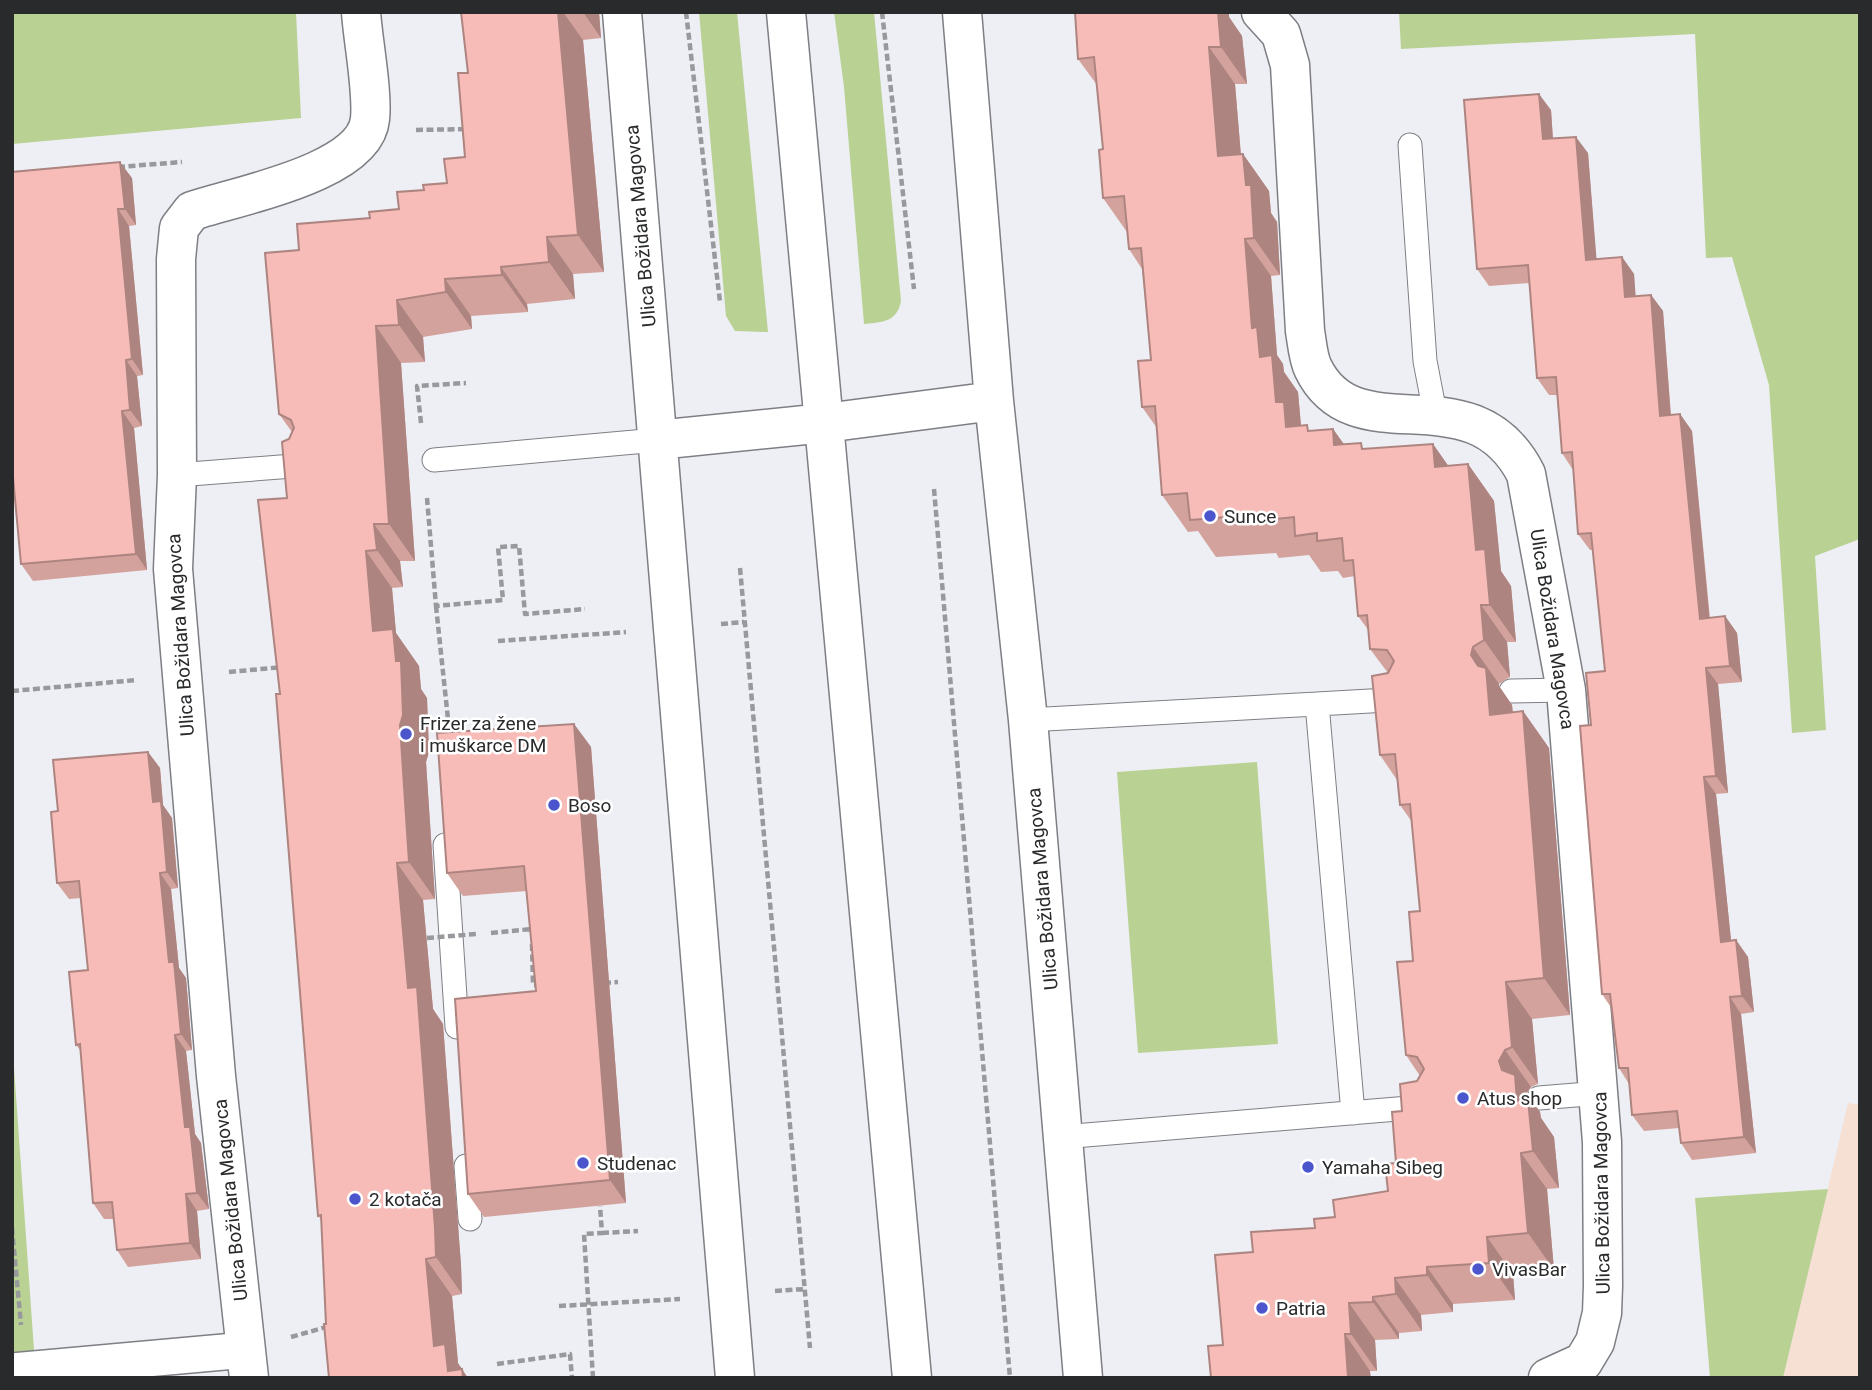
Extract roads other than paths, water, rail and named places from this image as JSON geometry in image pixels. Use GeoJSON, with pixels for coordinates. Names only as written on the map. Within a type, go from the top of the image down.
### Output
{"type":"FeatureCollection","features":[{"type":"Feature","properties":{"kind":"street","name":"Ulica Božidara Magovca"},"geometry":{"type":"LineString","coordinates":[[247,1364],[216,1076],[173,569],[177,475],[176,259],[179,228],[192,211],[332,164],[356,148],[370,121],[360,12]]}},
{"type":"Feature","properties":{"kind":"street","name":"Ulica Božidara Magovca"},"geometry":{"type":"LineString","coordinates":[[622,12],[736,1378]]}},
{"type":"Feature","properties":{"kind":"street"},"geometry":{"type":"LineString","coordinates":[[786,12],[912,1378]]}},
{"type":"Feature","properties":{"kind":"street","name":"Ulica Božidara Magovca"},"geometry":{"type":"LineString","coordinates":[[962,12],[994,401],[1028,720],[1083,1378]]}},
{"type":"Feature","properties":{"kind":"street","name":"Ulica Božidara Magovca"},"geometry":{"type":"LineString","coordinates":[[1261,12],[1280,34],[1290,65],[1305,331],[1312,368],[1333,394],[1357,411],[1435,414],[1478,425],[1515,453],[1526,474],[1566,690],[1600,1093],[1602,1313],[1595,1342],[1583,1362],[1548,1378]]}},
{"type":"Feature","properties":{"kind":"street"},"geometry":{"type":"LineString","coordinates":[[657,440],[825,423],[994,401]]}},
{"type":"Feature","properties":{"kind":"street"},"geometry":{"type":"LineString","coordinates":[[18,1371],[247,1364]]}},
{"type":"Feature","properties":{"kind":"lane"},"geometry":{"type":"LineString","coordinates":[[1409,145],[1424,361],[1435,414]]}},
{"type":"Feature","properties":{"kind":"lane"},"geometry":{"type":"LineString","coordinates":[[434,460],[657,440]]}},
{"type":"Feature","properties":{"kind":"lane"},"geometry":{"type":"LineString","coordinates":[[177,475],[306,465]]}},
{"type":"Feature","properties":{"kind":"lane"},"geometry":{"type":"LineString","coordinates":[[1511,691],[1566,690]]}},
{"type":"Feature","properties":{"kind":"lane"},"geometry":{"type":"LineString","coordinates":[[1028,720],[1406,699]]}},
{"type":"Feature","properties":{"kind":"lane"},"geometry":{"type":"LineString","coordinates":[[1317,705],[1353,1113]]}},
{"type":"Feature","properties":{"kind":"lane"},"geometry":{"type":"LineString","coordinates":[[443,817],[459,1052]]}},
{"type":"Feature","properties":{"kind":"lane"},"geometry":{"type":"LineString","coordinates":[[1539,1098],[1600,1093]]}},
{"type":"Feature","properties":{"kind":"lane"},"geometry":{"type":"LineString","coordinates":[[1062,1137],[1436,1106]]}},
{"type":"Feature","properties":{"kind":"lane"},"geometry":{"type":"LineString","coordinates":[[465,1149],[470,1219]]}},
{"type":"Feature","properties":{"kind":"place","name":"Sunce"},"geometry":{"type":"Point","coordinates":[1210,516]}},
{"type":"Feature","properties":{"kind":"place","name":"Frizer za žene i muškarce DM"},"geometry":{"type":"Point","coordinates":[406,734]}},
{"type":"Feature","properties":{"kind":"place","name":"Boso"},"geometry":{"type":"Point","coordinates":[554,805]}},
{"type":"Feature","properties":{"kind":"place","name":"Atus shop"},"geometry":{"type":"Point","coordinates":[1463,1098]}},
{"type":"Feature","properties":{"kind":"place","name":"Studenac"},"geometry":{"type":"Point","coordinates":[583,1163]}},
{"type":"Feature","properties":{"kind":"place","name":"Yamaha Sibeg"},"geometry":{"type":"Point","coordinates":[1308,1167]}},
{"type":"Feature","properties":{"kind":"place","name":"2 kotača"},"geometry":{"type":"Point","coordinates":[355,1199]}},
{"type":"Feature","properties":{"kind":"place","name":"VivasBar"},"geometry":{"type":"Point","coordinates":[1478,1269]}},
{"type":"Feature","properties":{"kind":"place","name":"Patria"},"geometry":{"type":"Point","coordinates":[1262,1308]}}]}
